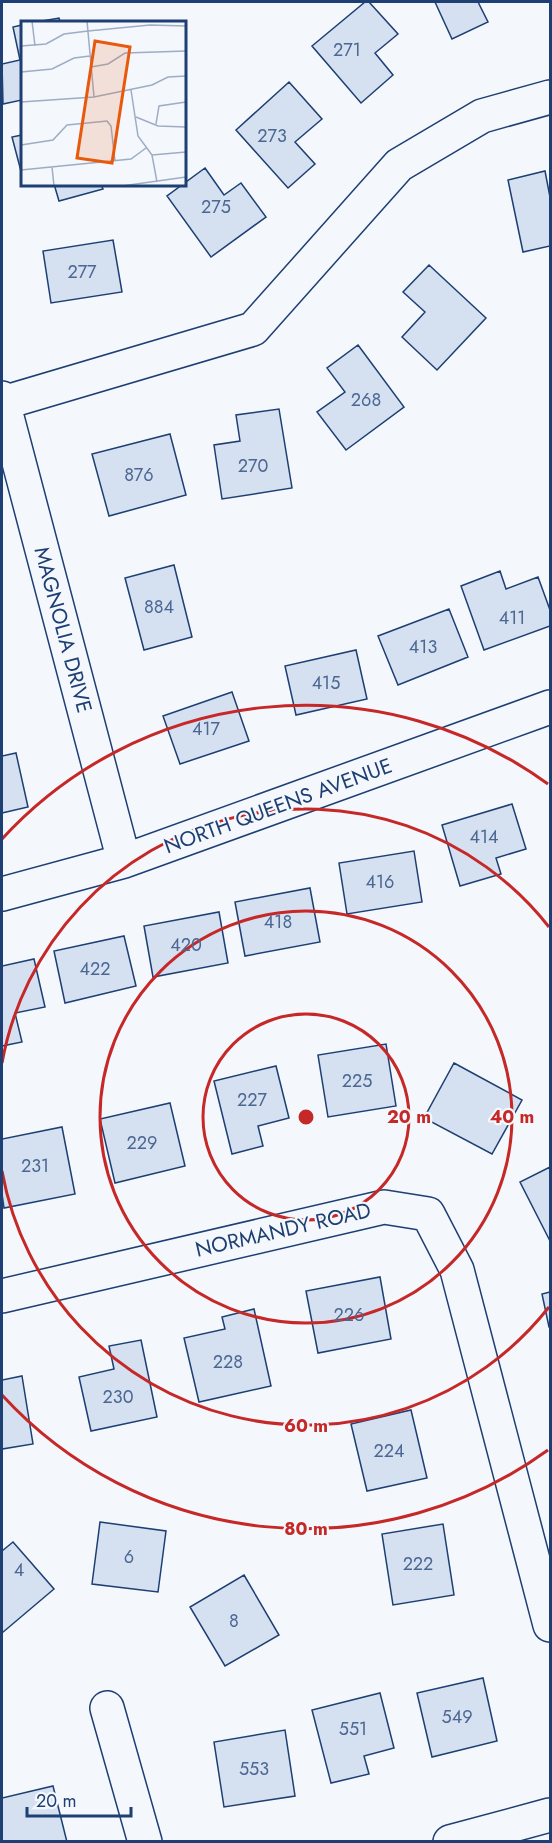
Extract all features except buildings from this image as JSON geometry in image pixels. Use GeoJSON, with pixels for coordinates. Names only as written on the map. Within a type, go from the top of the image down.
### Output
{"type":"FeatureCollection","features":[{"type":"Feature","properties":{"kind":"street"},"geometry":{"type":"LineString","coordinates":[[2,400],[254,329],[399,165],[482,116],[550,97]]}},
{"type":"Feature","properties":{"kind":"street","name":"MAGNOLIA DRIVE"},"geometry":{"type":"LineString","coordinates":[[2,400],[124,861]]}},
{"type":"Feature","properties":{"kind":"street","name":"NORTH QUEENS AVENUE"},"geometry":{"type":"LineString","coordinates":[[2,894],[124,861],[550,707]]}},
{"type":"Feature","properties":{"kind":"street","name":"NORMANDY ROAD"},"geometry":{"type":"LineString","coordinates":[[2,1296],[384,1207],[428,1214],[457,1270],[550,1625]]}},
{"type":"Feature","properties":{"kind":"street"},"geometry":{"type":"LineString","coordinates":[[107,1708],[145,1842]]}},
{"type":"Feature","properties":{"kind":"street"},"geometry":{"type":"LineString","coordinates":[[450,1842],[550,1815]]}}]}
